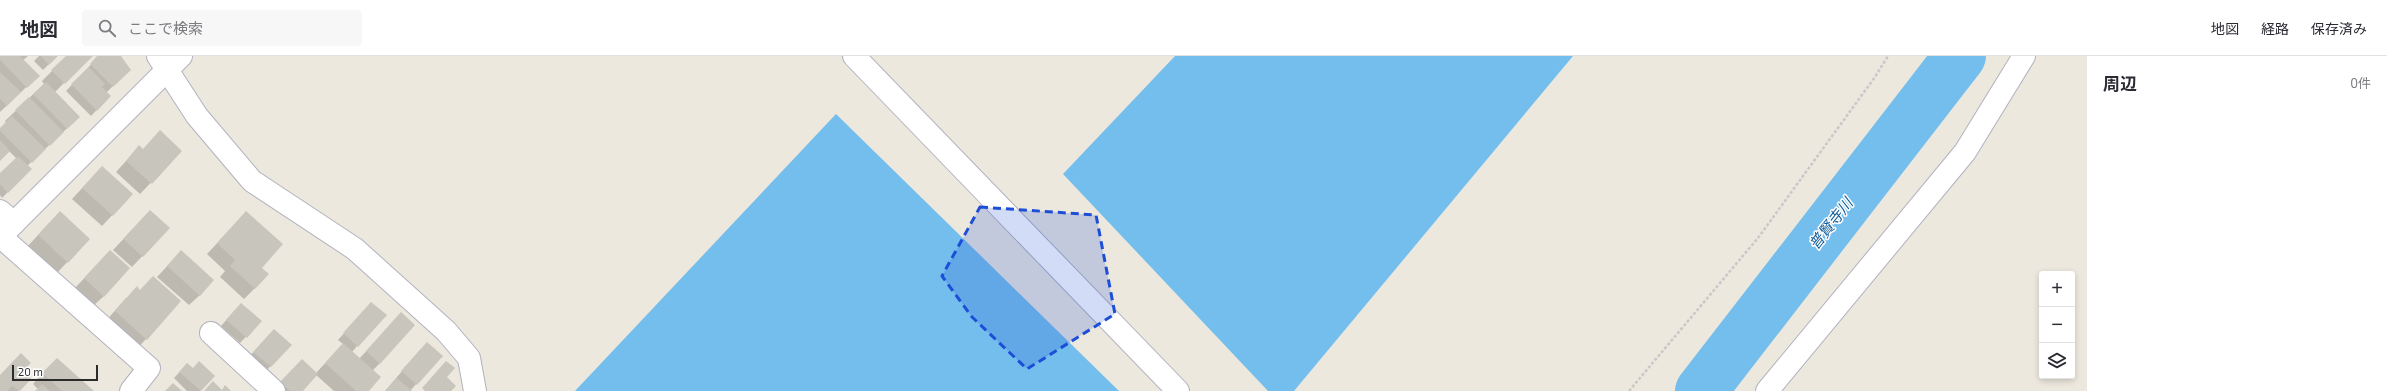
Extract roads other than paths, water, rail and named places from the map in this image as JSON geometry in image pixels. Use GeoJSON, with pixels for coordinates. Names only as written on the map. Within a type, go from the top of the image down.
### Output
{"type":"FeatureCollection","features":[{"type":"Feature","properties":{"kind":"street"},"geometry":{"type":"LineString","coordinates":[[854,56],[1178,391]]}},
{"type":"Feature","properties":{"kind":"street"},"geometry":{"type":"LineString","coordinates":[[1767,391],[1965,152],[2024,56]]}},
{"type":"Feature","properties":{"kind":"street"},"geometry":{"type":"LineString","coordinates":[[131,391],[150,368],[4,227],[169,60],[196,116],[252,181],[355,249],[446,331],[470,358],[475,391]]}},
{"type":"Feature","properties":{"kind":"street"},"geometry":{"type":"LineString","coordinates":[[211,333],[274,391]]}},
{"type":"Feature","properties":{"kind":"water"},"geometry":{"type":"Polygon","coordinates":[[[1175,56],[1573,56],[1294,391],[1268,391],[1063,174],[1175,56]]]}},
{"type":"Feature","properties":{"kind":"water"},"geometry":{"type":"Polygon","coordinates":[[[836,114],[1119,391],[575,391],[836,114]]]}},
{"type":"Feature","properties":{"kind":"waterway","name":"普賢寺川"},"geometry":{"type":"LineString","coordinates":[[1701,391],[1960,56]]}}]}
